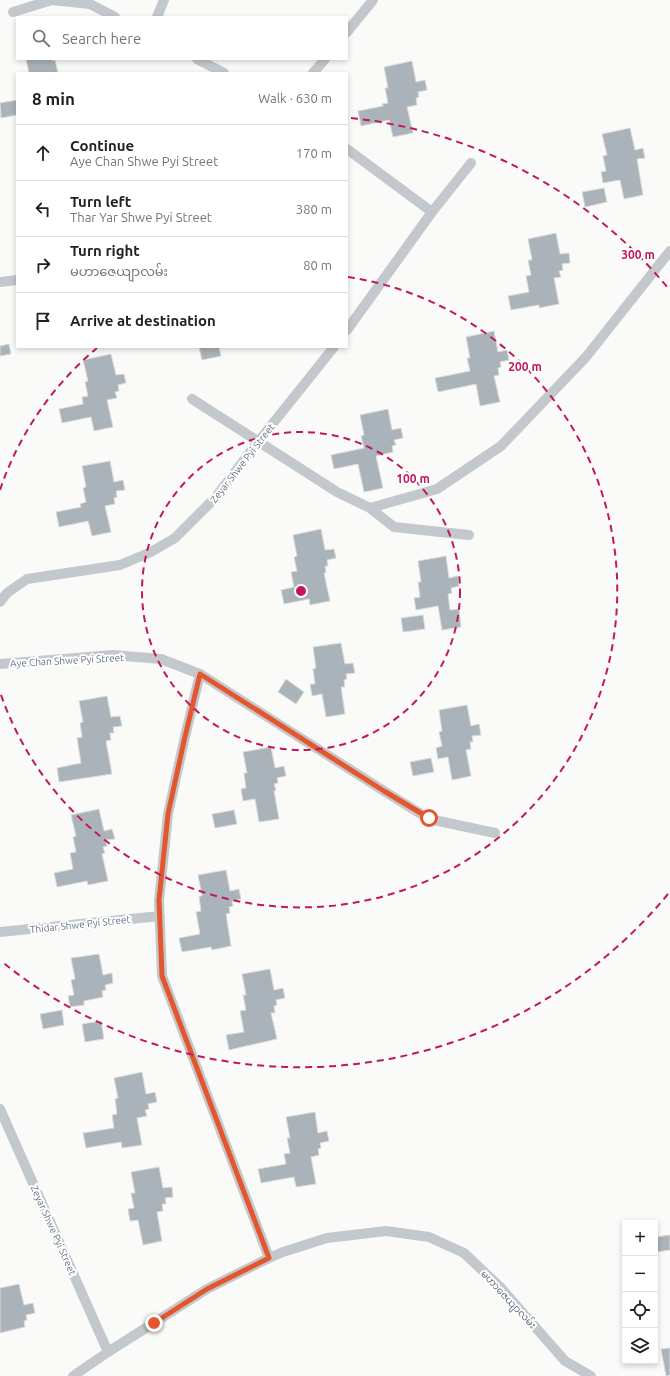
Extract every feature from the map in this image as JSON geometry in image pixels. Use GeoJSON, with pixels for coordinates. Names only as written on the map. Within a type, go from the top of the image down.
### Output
{"type":"FeatureCollection","features":[{"type":"Feature","properties":{"kind":"street"},"geometry":{"type":"LineString","coordinates":[[13,12],[52,0],[90,4],[114,16]]}},
{"type":"Feature","properties":{"kind":"street"},"geometry":{"type":"LineString","coordinates":[[157,16],[164,0]]}},
{"type":"Feature","properties":{"kind":"street"},"geometry":{"type":"LineString","coordinates":[[348,31],[373,0]]}},
{"type":"Feature","properties":{"kind":"street"},"geometry":{"type":"LineString","coordinates":[[199,60],[222,72]]}},
{"type":"Feature","properties":{"kind":"street"},"geometry":{"type":"LineString","coordinates":[[314,72],[324,60]]}},
{"type":"Feature","properties":{"kind":"street"},"geometry":{"type":"LineString","coordinates":[[348,149],[432,212]]}},
{"type":"Feature","properties":{"kind":"street"},"geometry":{"type":"LineString","coordinates":[[348,329],[432,212],[471,163]]}},
{"type":"Feature","properties":{"kind":"street"},"geometry":{"type":"LineString","coordinates":[[370,508],[437,489],[501,446],[586,357],[670,251]]}},
{"type":"Feature","properties":{"kind":"street"},"geometry":{"type":"LineString","coordinates":[[0,282],[16,280]]}},
{"type":"Feature","properties":{"kind":"street","name":"Zeyar Shwe Pyi Street"},"geometry":{"type":"LineString","coordinates":[[0,602],[7,593],[27,579],[120,565],[151,552],[175,538],[215,498],[333,348]]}},
{"type":"Feature","properties":{"kind":"street"},"geometry":{"type":"LineString","coordinates":[[192,399],[337,492],[370,508],[394,527],[469,534]]}},
{"type":"Feature","properties":{"kind":"street","name":"Aye Chan Shwe Pyi Street"},"geometry":{"type":"LineString","coordinates":[[0,664],[113,655],[161,659],[200,674],[429,818],[495,833]]}},
{"type":"Feature","properties":{"kind":"street"},"geometry":{"type":"LineString","coordinates":[[200,674],[168,814],[159,900],[162,976],[269,1258]]}},
{"type":"Feature","properties":{"kind":"street","name":"Thidar Shwe Pyi Street"},"geometry":{"type":"LineString","coordinates":[[0,932],[160,916]]}},
{"type":"Feature","properties":{"kind":"street","name":"Zeyar Shwe Pyi Street"},"geometry":{"type":"LineString","coordinates":[[0,1109],[108,1352]]}},
{"type":"Feature","properties":{"kind":"street","name":"မဟာဇေယျာလမ်း"},"geometry":{"type":"LineString","coordinates":[[73,1376],[207,1289],[269,1258],[327,1238],[386,1231],[429,1237],[464,1253],[501,1288],[565,1360],[591,1376]]}},
{"type":"Feature","properties":{"kind":"building"},"geometry":{"type":"Polygon","coordinates":[[[26,60],[55,60],[58,72],[29,72],[26,60]]]}},
{"type":"Feature","properties":{"kind":"building"},"geometry":{"type":"Polygon","coordinates":[[[412,61],[416,82],[425,80],[427,90],[418,92],[419,97],[416,98],[417,105],[407,107],[413,133],[393,137],[389,120],[361,126],[358,111],[383,106],[382,104],[388,103],[385,88],[388,88],[384,67],[412,61]]]}},
{"type":"Feature","properties":{"kind":"building"},"geometry":{"type":"Polygon","coordinates":[[[16,100],[16,115],[1,118],[0,103],[16,100]]]}},
{"type":"Feature","properties":{"kind":"building"},"geometry":{"type":"Polygon","coordinates":[[[630,128],[635,150],[643,148],[645,158],[637,159],[643,195],[624,199],[620,180],[603,183],[601,172],[606,171],[603,156],[607,155],[602,134],[630,128]]]}},
{"type":"Feature","properties":{"kind":"building"},"geometry":{"type":"Polygon","coordinates":[[[604,188],[607,202],[585,207],[582,192],[604,188]]]}},
{"type":"Feature","properties":{"kind":"building"},"geometry":{"type":"Polygon","coordinates":[[[556,233],[560,254],[569,253],[570,263],[562,264],[563,270],[559,271],[561,277],[554,278],[559,304],[539,308],[539,305],[511,310],[508,296],[529,292],[526,276],[531,275],[528,260],[532,260],[528,239],[556,233]]]}},
{"type":"Feature","properties":{"kind":"building"},"geometry":{"type":"Polygon","coordinates":[[[494,331],[498,352],[507,350],[509,360],[500,362],[501,367],[498,368],[499,375],[494,376],[500,402],[480,406],[476,384],[438,392],[435,378],[470,371],[467,358],[470,358],[466,337],[494,331]]]}},
{"type":"Feature","properties":{"kind":"building"},"geometry":{"type":"Polygon","coordinates":[[[9,344],[11,354],[0,356],[0,346],[9,344]]]}},
{"type":"Feature","properties":{"kind":"building"},"geometry":{"type":"Polygon","coordinates":[[[199,348],[219,348],[221,356],[202,360],[199,348]]]}},
{"type":"Feature","properties":{"kind":"building"},"geometry":{"type":"Polygon","coordinates":[[[111,354],[116,375],[124,374],[126,383],[118,385],[119,391],[115,392],[117,398],[107,400],[113,427],[94,431],[91,417],[62,423],[59,409],[83,404],[82,397],[88,396],[85,382],[88,381],[83,360],[111,354]]]}},
{"type":"Feature","properties":{"kind":"building"},"geometry":{"type":"Polygon","coordinates":[[[388,409],[392,430],[401,428],[403,438],[394,440],[396,445],[392,446],[393,452],[376,456],[383,488],[364,492],[358,464],[334,469],[331,455],[364,448],[361,436],[364,435],[360,415],[388,409]]]}},
{"type":"Feature","properties":{"kind":"building"},"geometry":{"type":"Polygon","coordinates":[[[110,461],[114,482],[123,480],[125,490],[116,491],[117,497],[114,498],[115,504],[105,506],[111,532],[92,536],[88,521],[59,527],[56,512],[81,507],[80,504],[86,502],[83,488],[86,487],[82,466],[110,461]]]}},
{"type":"Feature","properties":{"kind":"building"},"geometry":{"type":"Polygon","coordinates":[[[321,529],[325,550],[334,549],[336,558],[327,560],[328,566],[325,566],[326,573],[324,573],[330,601],[310,605],[309,599],[284,604],[281,590],[294,587],[291,572],[297,571],[294,557],[297,556],[293,535],[321,529]]]}},
{"type":"Feature","properties":{"kind":"building"},"geometry":{"type":"Polygon","coordinates":[[[446,556],[449,578],[458,576],[459,586],[451,588],[452,593],[448,594],[450,610],[459,609],[461,627],[442,630],[438,606],[416,610],[414,598],[420,597],[418,582],[421,582],[418,561],[446,556]]]}},
{"type":"Feature","properties":{"kind":"building"},"geometry":{"type":"Polygon","coordinates":[[[423,615],[425,629],[403,632],[401,618],[423,615]]]}},
{"type":"Feature","properties":{"kind":"building"},"geometry":{"type":"Polygon","coordinates":[[[341,643],[345,664],[353,663],[355,673],[346,674],[347,679],[344,680],[345,687],[341,687],[345,714],[326,717],[322,694],[312,696],[310,684],[315,684],[313,669],[316,668],[313,647],[341,643]]]}},
{"type":"Feature","properties":{"kind":"building"},"geometry":{"type":"Polygon","coordinates":[[[286,679],[304,692],[296,704],[278,692],[286,679]]]}},
{"type":"Feature","properties":{"kind":"building"},"geometry":{"type":"Polygon","coordinates":[[[107,696],[111,717],[120,716],[122,726],[113,727],[114,733],[110,733],[111,740],[106,741],[112,774],[59,782],[57,768],[81,763],[77,738],[82,737],[80,723],[83,722],[79,701],[107,696]]]}},
{"type":"Feature","properties":{"kind":"building"},"geometry":{"type":"Polygon","coordinates":[[[467,705],[471,726],[479,724],[481,735],[472,736],[473,742],[470,742],[471,749],[466,750],[471,776],[452,780],[448,757],[438,759],[436,748],[442,746],[439,732],[442,731],[439,710],[467,705]]]}},
{"type":"Feature","properties":{"kind":"building"},"geometry":{"type":"Polygon","coordinates":[[[271,747],[275,768],[284,766],[286,776],[277,778],[278,783],[274,784],[279,819],[259,822],[255,799],[243,801],[241,789],[246,788],[244,773],[247,773],[243,752],[271,747]]]}},
{"type":"Feature","properties":{"kind":"building"},"geometry":{"type":"Polygon","coordinates":[[[431,758],[434,772],[413,776],[410,762],[431,758]]]}},
{"type":"Feature","properties":{"kind":"building"},"geometry":{"type":"Polygon","coordinates":[[[99,809],[104,831],[112,829],[115,839],[106,840],[107,846],[103,847],[105,853],[102,854],[108,881],[88,885],[87,881],[57,887],[54,873],[73,869],[70,853],[76,852],[73,837],[76,836],[71,815],[99,809]]]}},
{"type":"Feature","properties":{"kind":"building"},"geometry":{"type":"Polygon","coordinates":[[[234,810],[237,824],[215,828],[212,814],[234,810]]]}},
{"type":"Feature","properties":{"kind":"building"},"geometry":{"type":"Polygon","coordinates":[[[226,870],[230,891],[239,889],[241,899],[232,901],[233,906],[229,907],[230,913],[226,914],[231,946],[212,950],[211,947],[182,952],[179,938],[200,934],[196,912],[201,911],[199,896],[202,896],[198,875],[226,870]]]}},
{"type":"Feature","properties":{"kind":"building"},"geometry":{"type":"Polygon","coordinates":[[[99,954],[103,975],[112,973],[113,983],[105,985],[106,990],[102,991],[103,997],[84,1001],[84,1005],[70,1007],[68,996],[74,995],[71,980],[75,979],[71,958],[99,954]]]}},
{"type":"Feature","properties":{"kind":"building"},"geometry":{"type":"Polygon","coordinates":[[[270,969],[274,990],[283,988],[285,998],[276,1000],[277,1005],[274,1006],[275,1013],[271,1013],[277,1039],[229,1050],[226,1035],[244,1032],[240,1011],[246,1010],[243,995],[246,995],[242,974],[270,969]]]}},
{"type":"Feature","properties":{"kind":"building"},"geometry":{"type":"Polygon","coordinates":[[[62,1010],[64,1025],[43,1029],[40,1014],[62,1010]]]}},
{"type":"Feature","properties":{"kind":"building"},"geometry":{"type":"Polygon","coordinates":[[[101,1021],[104,1039],[85,1042],[82,1024],[101,1021]]]}},
{"type":"Feature","properties":{"kind":"building"},"geometry":{"type":"Polygon","coordinates":[[[142,1072],[146,1094],[155,1092],[157,1102],[148,1104],[149,1109],[145,1110],[147,1116],[137,1118],[142,1145],[122,1148],[121,1142],[86,1148],[83,1133],[114,1128],[112,1115],[117,1114],[115,1099],[118,1098],[114,1078],[142,1072]]]}},
{"type":"Feature","properties":{"kind":"building"},"geometry":{"type":"Polygon","coordinates":[[[315,1112],[318,1133],[327,1131],[329,1141],[320,1143],[321,1148],[318,1149],[319,1155],[311,1157],[316,1184],[296,1187],[294,1177],[261,1183],[258,1169],[286,1164],[284,1154],[290,1153],[287,1138],[290,1138],[286,1117],[315,1112]]]}},
{"type":"Feature","properties":{"kind":"building"},"geometry":{"type":"Polygon","coordinates":[[[159,1167],[163,1188],[172,1187],[173,1197],[165,1198],[166,1204],[162,1204],[163,1211],[157,1212],[162,1241],[143,1245],[138,1220],[130,1221],[128,1209],[134,1208],[131,1193],[135,1193],[131,1172],[159,1167]]]}},
{"type":"Feature","properties":{"kind":"building"},"geometry":{"type":"Polygon","coordinates":[[[670,1235],[670,1250],[658,1252],[658,1237],[670,1235]]]}},
{"type":"Feature","properties":{"kind":"building"},"geometry":{"type":"Polygon","coordinates":[[[19,1284],[24,1305],[33,1303],[35,1313],[26,1315],[27,1320],[24,1321],[25,1327],[0,1333],[0,1288],[19,1284]]]}},
{"type":"Feature","properties":{"kind":"building"},"geometry":{"type":"Polygon","coordinates":[[[670,1348],[670,1375],[666,1376],[661,1349],[670,1348]]]}},
{"type":"Feature","properties":{"kind":"route"},"geometry":{"type":"LineString","coordinates":[[154,1323],[207,1289],[269,1258],[162,976],[159,900],[168,814],[200,674],[429,818]]}}]}
